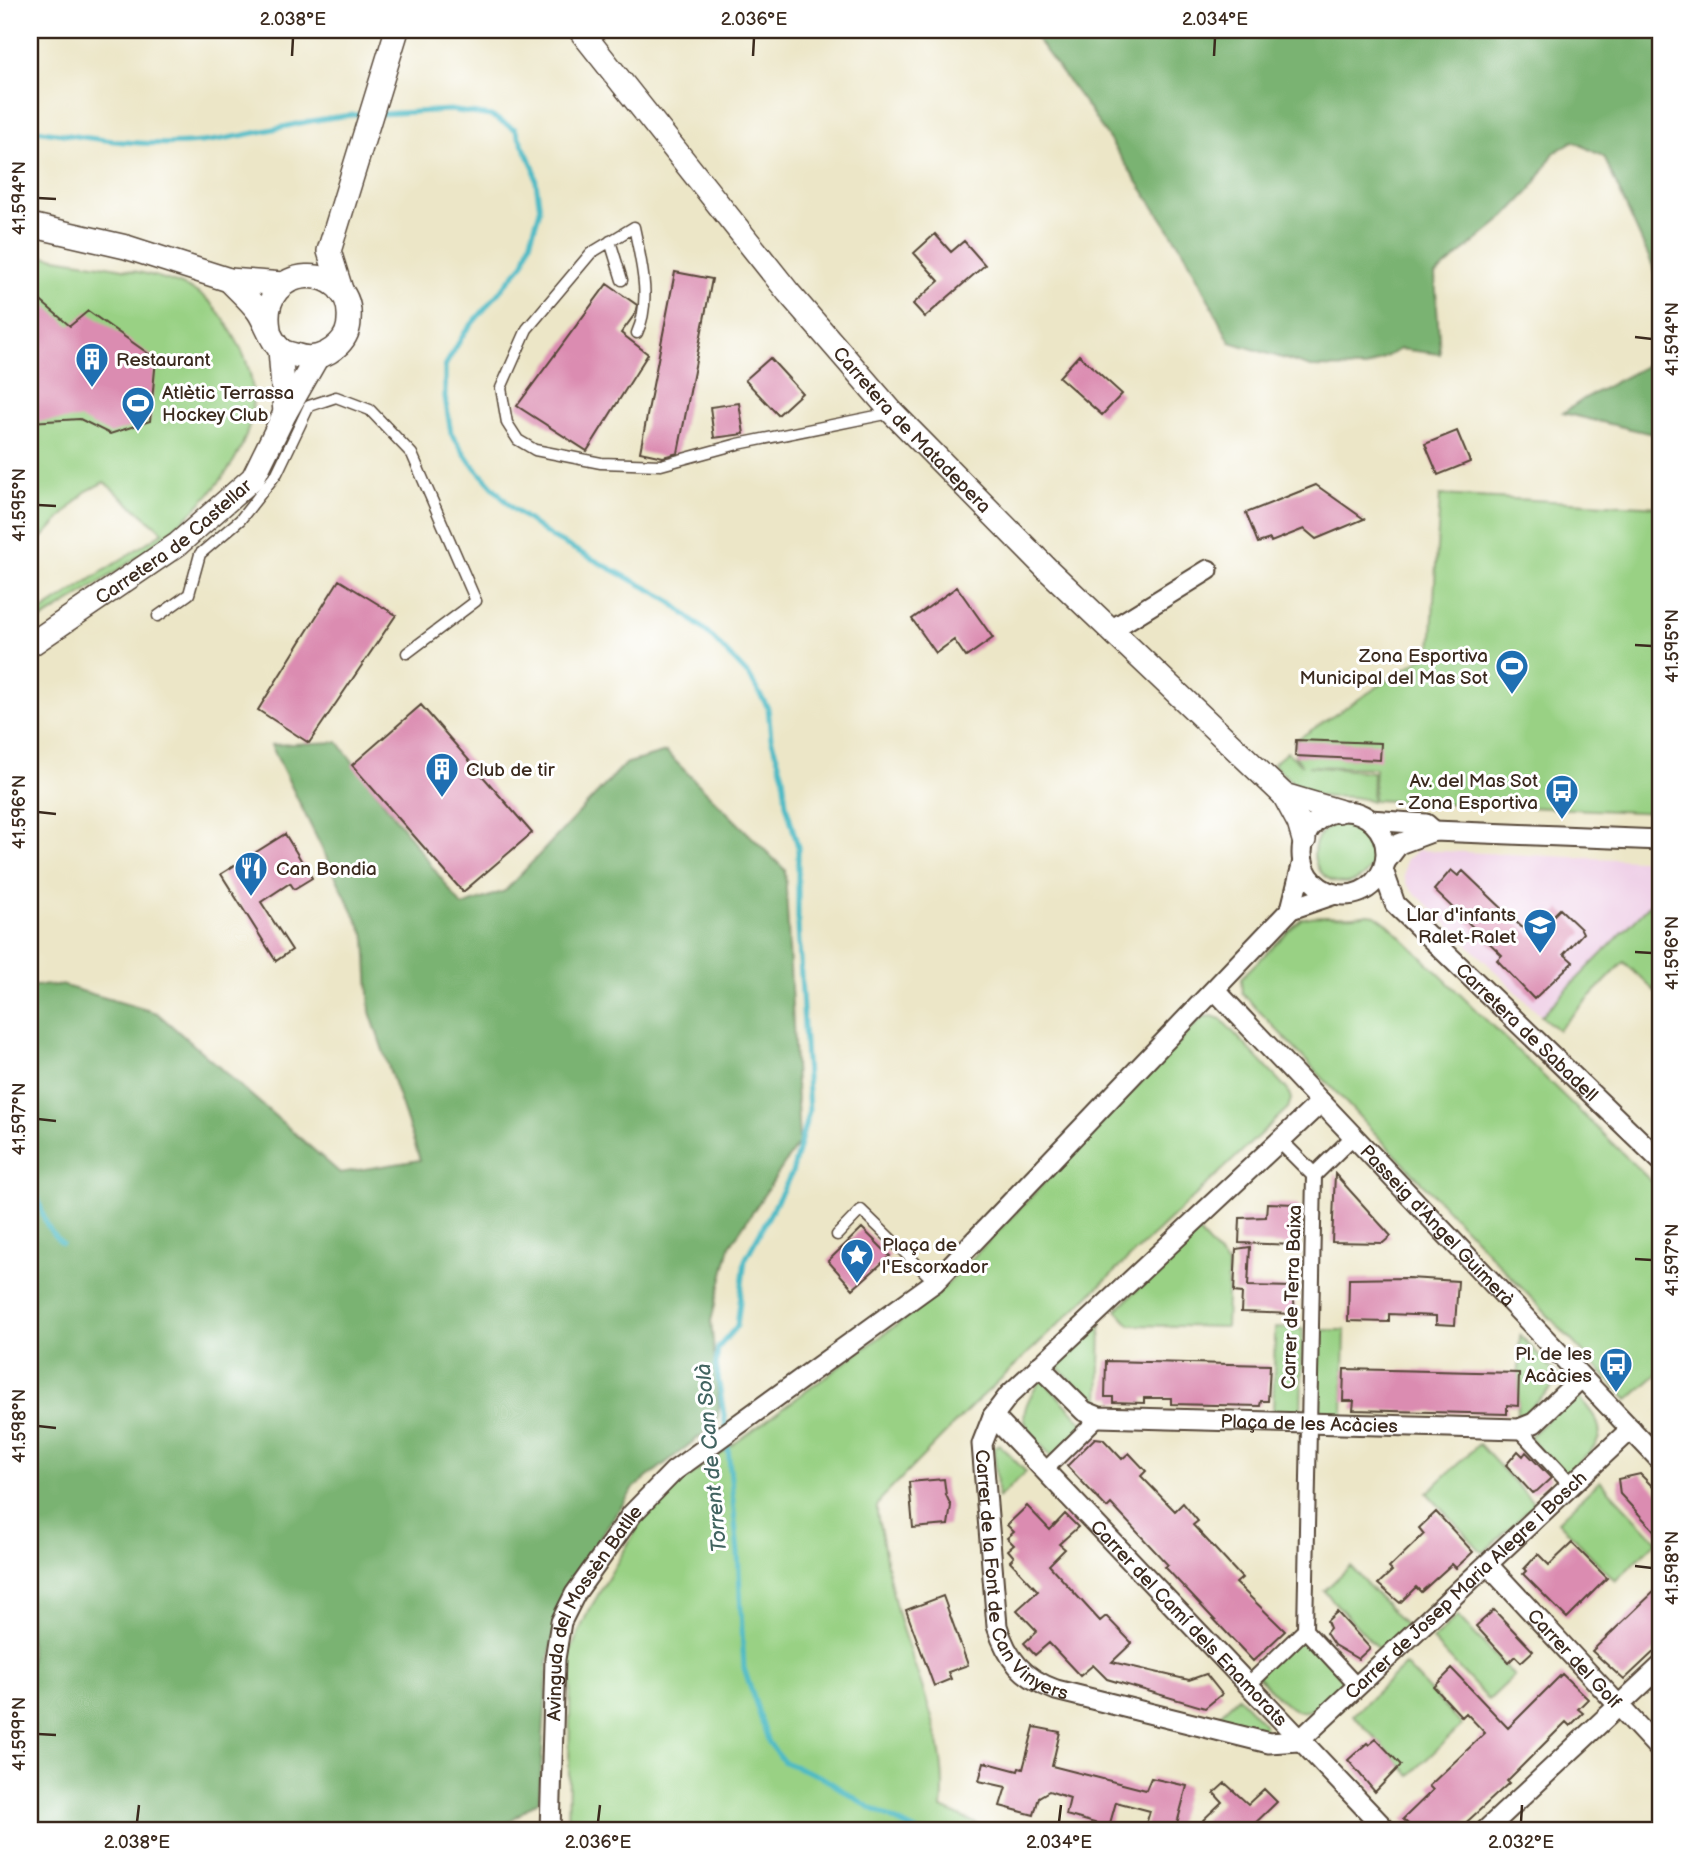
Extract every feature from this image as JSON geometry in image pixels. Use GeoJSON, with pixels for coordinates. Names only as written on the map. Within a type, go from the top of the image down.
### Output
{"type":"FeatureCollection","features":[{"type":"Feature","properties":{"kind":"street"},"geometry":{"type":"LineString","coordinates":[[229,280],[257,309],[274,339],[302,358],[332,352],[343,341],[349,327],[350,312],[329,251],[397,30]]}},
{"type":"Feature","properties":{"kind":"street","name":"Carretera de Matadepera"},"geometry":{"type":"LineString","coordinates":[[580,30],[788,292],[892,412],[1111,630],[1284,795]]}},
{"type":"Feature","properties":{"kind":"street"},"geometry":{"type":"LineString","coordinates":[[30,225],[126,247],[229,280],[323,278],[342,293]]}},
{"type":"Feature","properties":{"kind":"street"},"geometry":{"type":"LineString","coordinates":[[285,412],[268,306],[276,290],[294,280],[329,251]]}},
{"type":"Feature","properties":{"kind":"street","name":"Carretera de Castellar"},"geometry":{"type":"LineString","coordinates":[[30,645],[178,544],[224,507],[253,478],[285,412],[317,357]]}},
{"type":"Feature","properties":{"kind":"street"},"geometry":{"type":"LineString","coordinates":[[1111,630],[1208,570]]}},
{"type":"Feature","properties":{"kind":"street"},"geometry":{"type":"LineString","coordinates":[[1284,795],[1338,811],[1349,811],[1370,820],[1426,824],[1434,831]]}},
{"type":"Feature","properties":{"kind":"street"},"geometry":{"type":"LineString","coordinates":[[1284,795],[1300,823],[1310,878],[1342,895],[1395,904]]}},
{"type":"Feature","properties":{"kind":"street"},"geometry":{"type":"LineString","coordinates":[[1338,811],[1317,821],[1303,850],[1292,909],[1370,887],[1399,844],[1434,831],[1661,840]]}},
{"type":"Feature","properties":{"kind":"street"},"geometry":{"type":"LineString","coordinates":[[1370,820],[1384,839],[1384,865]]}},
{"type":"Feature","properties":{"kind":"street","name":"Carretera de Sabadell"},"geometry":{"type":"LineString","coordinates":[[1384,865],[1395,904],[1661,1161]]}},
{"type":"Feature","properties":{"kind":"street","name":"Avinguda del Mossèn Batlle"},"geometry":{"type":"LineString","coordinates":[[550,1831],[555,1659],[561,1622],[575,1594],[603,1552],[641,1503],[674,1471],[720,1436],[935,1282],[1292,909]]}},
{"type":"Feature","properties":{"kind":"street","name":"Passeig d'Àngel Guimerà"},"geometry":{"type":"LineString","coordinates":[[1215,990],[1661,1461]]}},
{"type":"Feature","properties":{"kind":"street","name":"Carrer de la Font de Can Vinyers"},"geometry":{"type":"LineString","coordinates":[[1299,1741],[1269,1743],[1056,1690],[1037,1683],[1015,1665],[1007,1654],[997,1626],[982,1444],[993,1416],[1009,1395],[1321,1101]]}},
{"type":"Feature","properties":{"kind":"street"},"geometry":{"type":"LineString","coordinates":[[1280,1141],[1314,1175],[1354,1136]]}},
{"type":"Feature","properties":{"kind":"street","name":"Carrer de Terra Baixa"},"geometry":{"type":"LineString","coordinates":[[1305,1630],[1314,1175]]}},
{"type":"Feature","properties":{"kind":"street"},"geometry":{"type":"LineString","coordinates":[[1039,1366],[1084,1411],[1100,1417],[1044,1471]]}},
{"type":"Feature","properties":{"kind":"street"},"geometry":{"type":"LineString","coordinates":[[1572,1486],[1518,1429],[1534,1423],[1581,1378]]}},
{"type":"Feature","properties":{"kind":"street","name":"Carrer del Camí dels Enamorats"},"geometry":{"type":"LineString","coordinates":[[993,1416],[1387,1831]]}},
{"type":"Feature","properties":{"kind":"street","name":"Plaça de les Acàcies"},"geometry":{"type":"LineString","coordinates":[[1100,1417],[1518,1429]]}},
{"type":"Feature","properties":{"kind":"street","name":"Carrer de Josep Maria Alegre i Bosch"},"geometry":{"type":"LineString","coordinates":[[1299,1741],[1489,1566],[1631,1429]]}},
{"type":"Feature","properties":{"kind":"street","name":"Carrer del Golf"},"geometry":{"type":"LineString","coordinates":[[1489,1566],[1661,1751]]}},
{"type":"Feature","properties":{"kind":"street"},"geometry":{"type":"LineString","coordinates":[[1247,1686],[1305,1630],[1358,1687]]}},
{"type":"Feature","properties":{"kind":"street"},"geometry":{"type":"LineString","coordinates":[[1485,1831],[1661,1666]]}},
{"type":"Feature","properties":{"kind":"lane"},"geometry":{"type":"LineString","coordinates":[[637,333],[645,315],[640,257],[634,226],[590,253],[527,329],[501,388],[507,423],[518,440],[535,450],[601,463],[661,465],[737,444],[892,412]]}},
{"type":"Feature","properties":{"kind":"lane"},"geometry":{"type":"LineString","coordinates":[[610,241],[622,281]]}},
{"type":"Feature","properties":{"kind":"lane"},"geometry":{"type":"LineString","coordinates":[[158,616],[189,594],[200,554],[240,520],[277,473],[309,406],[336,397],[370,410],[412,454],[476,601],[407,653]]}},
{"type":"Feature","properties":{"kind":"lane"},"geometry":{"type":"LineString","coordinates":[[837,1235],[861,1210],[935,1282]]}},
{"type":"Feature","properties":{"kind":"shaded area","name":"Llar d'infants Ralet-Ralet"},"geometry":{"type":"Polygon","coordinates":[[[1418,850],[1661,861],[1661,893],[1541,1016],[1407,885],[1404,876],[1406,860],[1418,850]]]}},
{"type":"Feature","properties":{"kind":"green space"},"geometry":{"type":"Polygon","coordinates":[[[1030,30],[1661,30],[1661,284],[1604,157],[1573,141],[1554,153],[1530,191],[1505,217],[1435,275],[1440,354],[1400,349],[1365,368],[1311,367],[1230,342],[1186,255],[1091,112],[1030,30]]]}},
{"type":"Feature","properties":{"kind":"green space","name":"Atlètic Terrassa Hockey Club"},"geometry":{"type":"Polygon","coordinates":[[[30,254],[145,274],[168,280],[204,297],[220,314],[241,349],[253,394],[245,437],[223,477],[190,514],[107,578],[30,627],[30,619],[163,532],[104,482],[85,492],[30,551],[30,254]]]}},
{"type":"Feature","properties":{"kind":"green space"},"geometry":{"type":"Polygon","coordinates":[[[1661,358],[1661,436],[1563,413],[1585,398],[1661,358]]]}},
{"type":"Feature","properties":{"kind":"green space","name":"Zona Esportiva Municipal del Mas Sot"},"geometry":{"type":"Polygon","coordinates":[[[1440,495],[1661,507],[1661,813],[1373,800],[1375,768],[1308,766],[1373,772],[1372,802],[1356,797],[1320,796],[1298,786],[1273,764],[1287,752],[1302,765],[1295,756],[1296,740],[1431,652],[1440,495]]]}},
{"type":"Feature","properties":{"kind":"green space"},"geometry":{"type":"Polygon","coordinates":[[[338,742],[462,906],[505,891],[625,764],[666,752],[785,870],[799,1142],[730,1246],[711,1321],[719,1405],[717,1423],[635,1487],[579,1567],[558,1613],[548,1662],[539,1800],[496,1831],[30,1831],[30,986],[61,985],[157,1013],[340,1173],[420,1160],[370,1012],[366,938],[271,745],[338,742]]]}},
{"type":"Feature","properties":{"kind":"green space"},"geometry":{"type":"Polygon","coordinates":[[[1344,823],[1365,832],[1374,853],[1365,874],[1344,883],[1323,874],[1314,853],[1323,832],[1344,823]]]}},
{"type":"Feature","properties":{"kind":"green space"},"geometry":{"type":"Polygon","coordinates":[[[1661,893],[1661,997],[1624,962],[1558,1030],[1541,1016],[1661,893]]]}},
{"type":"Feature","properties":{"kind":"green space"},"geometry":{"type":"Polygon","coordinates":[[[1375,915],[1389,925],[1661,1191],[1661,1371],[1628,1400],[1242,993],[1241,978],[1301,919],[1375,915]]]}},
{"type":"Feature","properties":{"kind":"green space"},"geometry":{"type":"Polygon","coordinates":[[[1203,1017],[1221,1019],[1288,1090],[1291,1099],[1288,1108],[971,1407],[881,1499],[877,1507],[891,1588],[938,1741],[942,1763],[942,1808],[992,1831],[568,1831],[571,1650],[587,1614],[645,1515],[685,1480],[937,1295],[1203,1017]]]}},
{"type":"Feature","properties":{"kind":"green space"},"geometry":{"type":"Polygon","coordinates":[[[1198,1232],[1228,1265],[1226,1327],[1130,1325],[1116,1310],[1198,1232]]]}},
{"type":"Feature","properties":{"kind":"green space"},"geometry":{"type":"Polygon","coordinates":[[[1101,1324],[1099,1409],[1057,1366],[1101,1324]]]}},
{"type":"Feature","properties":{"kind":"green space"},"geometry":{"type":"Polygon","coordinates":[[[1275,1328],[1303,1329],[1301,1415],[1273,1414],[1275,1328]]]}},
{"type":"Feature","properties":{"kind":"green space"},"geometry":{"type":"Polygon","coordinates":[[[1317,1330],[1345,1330],[1343,1415],[1315,1415],[1317,1330]]]}},
{"type":"Feature","properties":{"kind":"green space"},"geometry":{"type":"Polygon","coordinates":[[[1520,1335],[1561,1379],[1517,1420],[1520,1335]]]}},
{"type":"Feature","properties":{"kind":"green space"},"geometry":{"type":"Polygon","coordinates":[[[1042,1379],[1084,1424],[1057,1463],[1030,1432],[1024,1415],[1032,1393],[1042,1379]]]}},
{"type":"Feature","properties":{"kind":"green space"},"geometry":{"type":"Polygon","coordinates":[[[1575,1393],[1596,1420],[1598,1439],[1585,1457],[1560,1479],[1530,1436],[1575,1393]]]}},
{"type":"Feature","properties":{"kind":"green space"},"geometry":{"type":"Polygon","coordinates":[[[999,1444],[1026,1472],[998,1498],[994,1447],[999,1444]]]}},
{"type":"Feature","properties":{"kind":"green space"},"geometry":{"type":"Polygon","coordinates":[[[1479,1444],[1535,1504],[1483,1553],[1427,1493],[1479,1444]]]}},
{"type":"Feature","properties":{"kind":"green space"},"geometry":{"type":"Polygon","coordinates":[[[1600,1481],[1657,1541],[1615,1581],[1558,1521],[1600,1481]]]}},
{"type":"Feature","properties":{"kind":"green space"},"geometry":{"type":"Polygon","coordinates":[[[1350,1566],[1406,1626],[1380,1651],[1324,1591],[1350,1566]]]}},
{"type":"Feature","properties":{"kind":"green space"},"geometry":{"type":"Polygon","coordinates":[[[1458,1616],[1514,1676],[1489,1700],[1432,1640],[1458,1616]]]}},
{"type":"Feature","properties":{"kind":"green space"},"geometry":{"type":"Polygon","coordinates":[[[1311,1629],[1354,1675],[1324,1703],[1303,1711],[1293,1709],[1254,1672],[1311,1629]]]}},
{"type":"Feature","properties":{"kind":"green space"},"geometry":{"type":"Polygon","coordinates":[[[1405,1665],[1462,1725],[1410,1775],[1353,1715],[1405,1665]]]}},
{"type":"Feature","properties":{"kind":"green space"},"geometry":{"type":"Polygon","coordinates":[[[1238,1697],[1264,1724],[1264,1730],[1215,1719],[1238,1697]]]}},
{"type":"Feature","properties":{"kind":"building"},"geometry":{"type":"Polygon","coordinates":[[[935,234],[951,252],[964,241],[985,265],[925,317],[913,304],[939,281],[914,253],[935,234]]]}},
{"type":"Feature","properties":{"kind":"building"},"geometry":{"type":"Polygon","coordinates":[[[675,272],[712,279],[678,453],[663,457],[640,452],[675,272]]]}},
{"type":"Feature","properties":{"kind":"building"},"geometry":{"type":"Polygon","coordinates":[[[607,284],[637,305],[635,314],[621,333],[648,354],[587,451],[517,406],[607,284]]]}},
{"type":"Feature","properties":{"kind":"building","name":"Restaurant"},"geometry":{"type":"Polygon","coordinates":[[[30,292],[70,326],[88,311],[156,359],[150,421],[110,434],[80,419],[30,422],[30,292]]]}},
{"type":"Feature","properties":{"kind":"building"},"geometry":{"type":"Polygon","coordinates":[[[1079,355],[1122,394],[1102,415],[1059,377],[1079,355]]]}},
{"type":"Feature","properties":{"kind":"building"},"geometry":{"type":"Polygon","coordinates":[[[770,358],[802,393],[778,415],[745,380],[770,358]]]}},
{"type":"Feature","properties":{"kind":"building"},"geometry":{"type":"Polygon","coordinates":[[[739,403],[744,434],[714,438],[710,407],[739,403]]]}},
{"type":"Feature","properties":{"kind":"building"},"geometry":{"type":"Polygon","coordinates":[[[1457,431],[1470,462],[1438,475],[1425,444],[1457,431]]]}},
{"type":"Feature","properties":{"kind":"building"},"geometry":{"type":"Polygon","coordinates":[[[1316,485],[1364,519],[1316,539],[1304,529],[1271,542],[1270,539],[1258,543],[1246,513],[1316,485]]]}},
{"type":"Feature","properties":{"kind":"building"},"geometry":{"type":"Polygon","coordinates":[[[339,580],[396,615],[309,743],[258,710],[339,580]]]}},
{"type":"Feature","properties":{"kind":"building"},"geometry":{"type":"Polygon","coordinates":[[[957,587],[993,638],[966,657],[954,640],[936,653],[912,619],[957,587]]]}},
{"type":"Feature","properties":{"kind":"building","name":"Club de tir"},"geometry":{"type":"Polygon","coordinates":[[[421,705],[532,833],[463,892],[352,765],[421,705]]]}},
{"type":"Feature","properties":{"kind":"building"},"geometry":{"type":"Polygon","coordinates":[[[1296,740],[1381,743],[1380,760],[1295,756],[1296,740]]]}},
{"type":"Feature","properties":{"kind":"building","name":"Can Bondia"},"geometry":{"type":"Polygon","coordinates":[[[285,834],[312,878],[294,889],[290,883],[261,902],[292,950],[276,961],[221,874],[285,834]]]}},
{"type":"Feature","properties":{"kind":"building"},"geometry":{"type":"Polygon","coordinates":[[[1451,870],[1458,876],[1463,871],[1532,937],[1560,909],[1581,929],[1583,933],[1564,954],[1573,962],[1534,999],[1497,960],[1502,955],[1434,890],[1451,870]]]}},
{"type":"Feature","properties":{"kind":"building"},"geometry":{"type":"Polygon","coordinates":[[[1335,1174],[1391,1236],[1383,1243],[1332,1242],[1335,1174]]]}},
{"type":"Feature","properties":{"kind":"building"},"geometry":{"type":"Polygon","coordinates":[[[1267,1203],[1296,1204],[1299,1207],[1295,1245],[1239,1243],[1240,1218],[1266,1217],[1267,1203]]]}},
{"type":"Feature","properties":{"kind":"building"},"geometry":{"type":"Polygon","coordinates":[[[862,1228],[890,1256],[853,1289],[828,1261],[862,1228]]]}},
{"type":"Feature","properties":{"kind":"building"},"geometry":{"type":"Polygon","coordinates":[[[1250,1247],[1248,1286],[1293,1287],[1295,1314],[1241,1312],[1242,1293],[1234,1292],[1236,1249],[1250,1247]]]}},
{"type":"Feature","properties":{"kind":"building"},"geometry":{"type":"Polygon","coordinates":[[[1349,1279],[1458,1281],[1455,1325],[1436,1324],[1436,1316],[1389,1314],[1389,1322],[1348,1321],[1349,1279]]]}},
{"type":"Feature","properties":{"kind":"building"},"geometry":{"type":"Polygon","coordinates":[[[1106,1361],[1270,1365],[1268,1401],[1261,1401],[1260,1406],[1171,1404],[1171,1398],[1144,1398],[1144,1403],[1113,1402],[1113,1397],[1105,1397],[1106,1361]]]}},
{"type":"Feature","properties":{"kind":"building"},"geometry":{"type":"Polygon","coordinates":[[[1344,1369],[1519,1373],[1518,1406],[1507,1405],[1507,1414],[1353,1410],[1354,1401],[1343,1401],[1344,1369]]]}},
{"type":"Feature","properties":{"kind":"building"},"geometry":{"type":"Polygon","coordinates":[[[1095,1438],[1103,1439],[1122,1459],[1129,1453],[1146,1471],[1141,1476],[1175,1511],[1183,1503],[1198,1521],[1193,1525],[1242,1578],[1236,1583],[1285,1631],[1253,1661],[1165,1567],[1168,1565],[1111,1504],[1107,1508],[1067,1466],[1095,1438]]]}},
{"type":"Feature","properties":{"kind":"building"},"geometry":{"type":"Polygon","coordinates":[[[1518,1451],[1523,1456],[1526,1452],[1551,1478],[1537,1491],[1532,1493],[1506,1465],[1518,1451]]]}},
{"type":"Feature","properties":{"kind":"building"},"geometry":{"type":"Polygon","coordinates":[[[1640,1474],[1661,1495],[1661,1538],[1620,1494],[1618,1479],[1640,1474]]]}},
{"type":"Feature","properties":{"kind":"building"},"geometry":{"type":"Polygon","coordinates":[[[944,1479],[951,1506],[948,1525],[913,1528],[909,1482],[944,1479]]]}},
{"type":"Feature","properties":{"kind":"building"},"geometry":{"type":"Polygon","coordinates":[[[1027,1506],[1050,1530],[1065,1514],[1078,1527],[1059,1544],[1065,1549],[1049,1565],[1100,1621],[1106,1616],[1132,1643],[1112,1662],[1189,1680],[1206,1674],[1222,1694],[1205,1708],[1107,1679],[1093,1665],[1080,1676],[1049,1643],[1035,1655],[1024,1643],[1037,1631],[1017,1610],[1038,1591],[1010,1561],[1014,1557],[1008,1550],[1014,1545],[1007,1538],[1014,1532],[1007,1525],[1027,1506]]]}},
{"type":"Feature","properties":{"kind":"building"},"geometry":{"type":"Polygon","coordinates":[[[1436,1512],[1473,1552],[1456,1568],[1452,1564],[1421,1592],[1416,1587],[1400,1603],[1378,1584],[1392,1571],[1389,1568],[1424,1534],[1419,1528],[1436,1512]]]}},
{"type":"Feature","properties":{"kind":"building"},"geometry":{"type":"Polygon","coordinates":[[[1572,1543],[1607,1578],[1567,1618],[1523,1574],[1526,1571],[1524,1569],[1538,1554],[1549,1565],[1572,1543]]]}},
{"type":"Feature","properties":{"kind":"building"},"geometry":{"type":"Polygon","coordinates":[[[1661,1585],[1661,1645],[1624,1680],[1592,1651],[1661,1585]]]}},
{"type":"Feature","properties":{"kind":"building"},"geometry":{"type":"Polygon","coordinates":[[[943,1596],[968,1665],[948,1672],[951,1679],[934,1686],[906,1610],[943,1596]]]}},
{"type":"Feature","properties":{"kind":"building"},"geometry":{"type":"Polygon","coordinates":[[[1494,1610],[1533,1651],[1521,1662],[1515,1656],[1509,1662],[1476,1626],[1494,1610]]]}},
{"type":"Feature","properties":{"kind":"building"},"geometry":{"type":"Polygon","coordinates":[[[1337,1612],[1370,1648],[1358,1659],[1334,1645],[1326,1633],[1330,1628],[1327,1621],[1337,1612]]]}},
{"type":"Feature","properties":{"kind":"building"},"geometry":{"type":"Polygon","coordinates":[[[1452,1669],[1508,1728],[1562,1674],[1588,1699],[1578,1709],[1583,1713],[1570,1726],[1566,1722],[1507,1781],[1509,1783],[1457,1831],[1415,1831],[1403,1819],[1433,1790],[1429,1786],[1485,1733],[1466,1713],[1462,1717],[1434,1687],[1452,1669]]]}},
{"type":"Feature","properties":{"kind":"building"},"geometry":{"type":"Polygon","coordinates":[[[1034,1727],[1060,1732],[1052,1766],[1146,1790],[1151,1778],[1187,1786],[1175,1831],[1144,1831],[1150,1811],[1116,1802],[1109,1827],[1066,1815],[1070,1798],[1049,1791],[1039,1797],[1034,1815],[1000,1806],[1006,1787],[979,1781],[984,1762],[1018,1771],[1019,1768],[1023,1769],[1034,1727]]]}},
{"type":"Feature","properties":{"kind":"building"},"geometry":{"type":"Polygon","coordinates":[[[1376,1739],[1401,1765],[1375,1792],[1348,1760],[1367,1743],[1369,1745],[1376,1739]]]}},
{"type":"Feature","properties":{"kind":"building"},"geometry":{"type":"Polygon","coordinates":[[[1225,1783],[1248,1804],[1264,1789],[1277,1802],[1247,1831],[1213,1831],[1203,1820],[1222,1802],[1214,1793],[1225,1783]]]}},
{"type":"Feature","properties":{"kind":"waterway"},"geometry":{"type":"LineString","coordinates":[[379,114],[450,110],[491,116],[515,129],[534,168],[540,210],[524,263],[465,332],[445,366],[445,397],[451,433],[471,463],[512,508],[551,537],[666,598],[708,633],[750,677],[768,708],[771,738],[783,775],[786,804],[798,847],[798,926],[809,1111],[792,1173],[745,1260],[737,1326],[718,1348],[716,1365],[726,1428]]}},
{"type":"Feature","properties":{"kind":"waterway"},"geometry":{"type":"LineString","coordinates":[[30,129],[115,141],[179,144],[366,114]]}},
{"type":"Feature","properties":{"kind":"waterway"},"geometry":{"type":"LineString","coordinates":[[30,1181],[45,1221],[62,1243]]}},
{"type":"Feature","properties":{"kind":"waterway","name":"Torrent de Can Solà"},"geometry":{"type":"LineString","coordinates":[[727,1437],[738,1553],[744,1668],[769,1743],[784,1762],[822,1777],[869,1807],[916,1831]]}},
{"type":"Feature","properties":{"kind":"place","name":"Restaurant"},"geometry":{"type":"Point","coordinates":[92,389]}},
{"type":"Feature","properties":{"kind":"place","name":"Atlètic Terrassa Hockey Club"},"geometry":{"type":"Point","coordinates":[138,433]}},
{"type":"Feature","properties":{"kind":"place","name":"Zona Esportiva Municipal del Mas Sot"},"geometry":{"type":"Point","coordinates":[1512,696]}},
{"type":"Feature","properties":{"kind":"place","name":"Club de tir"},"geometry":{"type":"Point","coordinates":[442,799]}},
{"type":"Feature","properties":{"kind":"place","name":"Av. del Mas Sot - Zona Esportiva"},"geometry":{"type":"Point","coordinates":[1562,821]}},
{"type":"Feature","properties":{"kind":"place","name":"Can Bondia"},"geometry":{"type":"Point","coordinates":[251,898]}},
{"type":"Feature","properties":{"kind":"place","name":"Llar d'infants Ralet-Ralet"},"geometry":{"type":"Point","coordinates":[1540,955]}},
{"type":"Feature","properties":{"kind":"place","name":"Plaça de l'Escorxador"},"geometry":{"type":"Point","coordinates":[857,1285]}},
{"type":"Feature","properties":{"kind":"place","name":"Pl. de les Acàcies"},"geometry":{"type":"Point","coordinates":[1616,1394]}}]}
